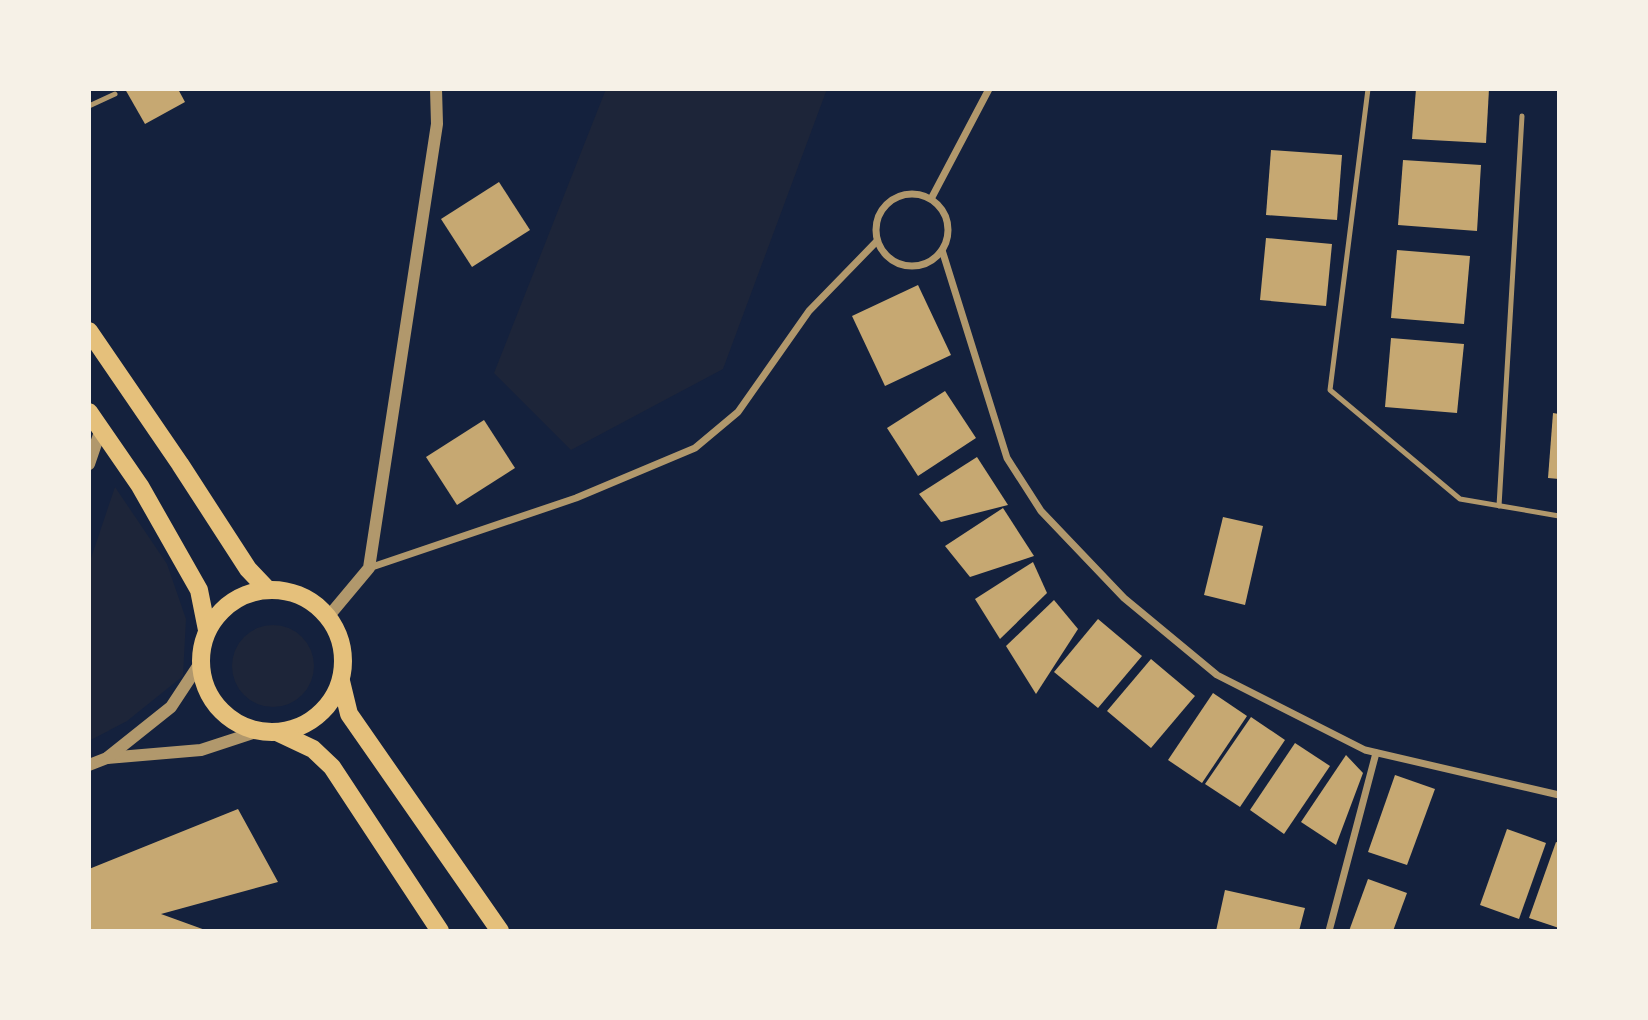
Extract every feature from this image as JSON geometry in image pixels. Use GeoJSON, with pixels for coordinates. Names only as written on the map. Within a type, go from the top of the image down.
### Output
{"type":"FeatureCollection","features":[{"type":"Feature","properties":{"kind":"main road"},"geometry":{"type":"LineString","coordinates":[[89,331],[248,569],[267,589]]}},
{"type":"Feature","properties":{"kind":"main road"},"geometry":{"type":"LineString","coordinates":[[89,411],[140,486],[199,590],[207,629]]}},
{"type":"Feature","properties":{"kind":"main road"},"geometry":{"type":"LineString","coordinates":[[268,732],[298,727],[317,717],[331,701],[341,681],[344,660],[341,639],[328,617],[307,598],[288,591],[267,589],[232,601],[217,614],[207,629],[201,646],[200,663],[203,682],[211,699],[224,714],[240,725],[313,749],[332,767],[440,931]]}},
{"type":"Feature","properties":{"kind":"main road"},"geometry":{"type":"LineString","coordinates":[[341,681],[349,714],[500,931]]}},
{"type":"Feature","properties":{"kind":"street"},"geometry":{"type":"LineString","coordinates":[[328,617],[369,568],[437,124],[436,89]]}},
{"type":"Feature","properties":{"kind":"street"},"geometry":{"type":"LineString","coordinates":[[931,199],[989,89]]}},
{"type":"Feature","properties":{"kind":"street"},"geometry":{"type":"LineString","coordinates":[[905,194],[931,199],[946,216],[949,229],[942,250],[935,259],[925,264],[905,266],[893,262],[883,253],[877,241],[878,215],[886,205],[905,194]]}},
{"type":"Feature","properties":{"kind":"street"},"geometry":{"type":"LineString","coordinates":[[369,568],[576,498],[695,448],[738,412],[808,311],[877,241]]}},
{"type":"Feature","properties":{"kind":"street"},"geometry":{"type":"LineString","coordinates":[[942,250],[1007,458],[1041,511],[1124,598],[1217,676],[1365,750],[1559,795]]}},
{"type":"Feature","properties":{"kind":"street"},"geometry":{"type":"LineString","coordinates":[[89,464],[101,429]]}},
{"type":"Feature","properties":{"kind":"street"},"geometry":{"type":"LineString","coordinates":[[107,758],[172,707],[200,663]]}},
{"type":"Feature","properties":{"kind":"street"},"geometry":{"type":"LineString","coordinates":[[89,765],[107,758],[201,750],[268,732]]}},
{"type":"Feature","properties":{"kind":"street"},"geometry":{"type":"LineString","coordinates":[[1329,931],[1377,753]]}},
{"type":"Feature","properties":{"kind":"lane"},"geometry":{"type":"LineString","coordinates":[[1368,89],[1330,390],[1460,499],[1559,516]]}},
{"type":"Feature","properties":{"kind":"lane"},"geometry":{"type":"LineString","coordinates":[[89,106],[115,94]]}},
{"type":"Feature","properties":{"kind":"lane"},"geometry":{"type":"LineString","coordinates":[[1499,506],[1522,116]]}},
{"type":"Feature","properties":{"kind":"shaded area"},"geometry":{"type":"Polygon","coordinates":[[[606,89],[827,89],[723,369],[571,450],[494,373],[606,89]]]}},
{"type":"Feature","properties":{"kind":"shaded area"},"geometry":{"type":"Polygon","coordinates":[[[115,487],[167,564],[186,619],[183,676],[127,721],[89,741],[89,564],[115,487]]]}},
{"type":"Feature","properties":{"kind":"shaded area"},"geometry":{"type":"Polygon","coordinates":[[[273,625],[289,628],[302,637],[311,650],[314,666],[311,682],[302,695],[289,704],[273,707],[257,704],[244,695],[235,682],[232,666],[235,650],[244,637],[257,628],[273,625]]]}},
{"type":"Feature","properties":{"kind":"building"},"geometry":{"type":"Polygon","coordinates":[[[125,89],[178,89],[185,102],[145,124],[125,89]]]}},
{"type":"Feature","properties":{"kind":"building"},"geometry":{"type":"Polygon","coordinates":[[[1416,89],[1489,89],[1486,143],[1412,139],[1416,89]]]}},
{"type":"Feature","properties":{"kind":"building"},"geometry":{"type":"Polygon","coordinates":[[[1271,150],[1342,155],[1337,220],[1266,215],[1271,150]]]}},
{"type":"Feature","properties":{"kind":"building"},"geometry":{"type":"Polygon","coordinates":[[[1403,160],[1481,165],[1477,231],[1398,225],[1403,160]]]}},
{"type":"Feature","properties":{"kind":"building"},"geometry":{"type":"Polygon","coordinates":[[[499,182],[530,230],[472,267],[441,219],[499,182]]]}},
{"type":"Feature","properties":{"kind":"building"},"geometry":{"type":"Polygon","coordinates":[[[1266,238],[1332,244],[1326,306],[1260,300],[1266,238]]]}},
{"type":"Feature","properties":{"kind":"building"},"geometry":{"type":"Polygon","coordinates":[[[1397,250],[1470,256],[1464,324],[1391,318],[1397,250]]]}},
{"type":"Feature","properties":{"kind":"building"},"geometry":{"type":"Polygon","coordinates":[[[918,285],[951,355],[885,386],[852,316],[918,285]]]}},
{"type":"Feature","properties":{"kind":"building"},"geometry":{"type":"Polygon","coordinates":[[[1391,338],[1464,344],[1457,413],[1385,407],[1391,338]]]}},
{"type":"Feature","properties":{"kind":"building"},"geometry":{"type":"Polygon","coordinates":[[[945,391],[976,438],[918,476],[887,428],[945,391]]]}},
{"type":"Feature","properties":{"kind":"building"},"geometry":{"type":"Polygon","coordinates":[[[1553,413],[1559,414],[1559,479],[1548,478],[1553,413]]]}},
{"type":"Feature","properties":{"kind":"building"},"geometry":{"type":"Polygon","coordinates":[[[484,420],[515,468],[457,505],[426,457],[484,420]]]}},
{"type":"Feature","properties":{"kind":"building"},"geometry":{"type":"Polygon","coordinates":[[[977,457],[1008,505],[941,522],[919,494],[977,457]]]}},
{"type":"Feature","properties":{"kind":"building"},"geometry":{"type":"Polygon","coordinates":[[[1003,508],[1034,556],[970,577],[945,546],[1003,508]]]}},
{"type":"Feature","properties":{"kind":"building"},"geometry":{"type":"Polygon","coordinates":[[[1223,517],[1263,526],[1245,605],[1204,595],[1223,517]]]}},
{"type":"Feature","properties":{"kind":"building"},"geometry":{"type":"Polygon","coordinates":[[[1033,562],[1047,593],[1000,639],[975,599],[1033,562]]]}},
{"type":"Feature","properties":{"kind":"building"},"geometry":{"type":"Polygon","coordinates":[[[1054,600],[1078,629],[1036,694],[1006,646],[1054,600]]]}},
{"type":"Feature","properties":{"kind":"building"},"geometry":{"type":"Polygon","coordinates":[[[1098,619],[1142,656],[1098,708],[1054,672],[1098,619]]]}},
{"type":"Feature","properties":{"kind":"building"},"geometry":{"type":"Polygon","coordinates":[[[1151,659],[1195,696],[1151,748],[1107,711],[1151,659]]]}},
{"type":"Feature","properties":{"kind":"building"},"geometry":{"type":"Polygon","coordinates":[[[1213,693],[1247,716],[1202,783],[1168,760],[1213,693]]]}},
{"type":"Feature","properties":{"kind":"building"},"geometry":{"type":"Polygon","coordinates":[[[1251,717],[1285,740],[1240,807],[1205,784],[1251,717]]]}},
{"type":"Feature","properties":{"kind":"building"},"geometry":{"type":"Polygon","coordinates":[[[1295,743],[1330,766],[1284,834],[1250,810],[1295,743]]]}},
{"type":"Feature","properties":{"kind":"building"},"geometry":{"type":"Polygon","coordinates":[[[1346,755],[1363,773],[1336,845],[1301,822],[1346,755]]]}},
{"type":"Feature","properties":{"kind":"building"},"geometry":{"type":"Polygon","coordinates":[[[1395,775],[1435,789],[1407,865],[1368,852],[1395,775]]]}},
{"type":"Feature","properties":{"kind":"building"},"geometry":{"type":"Polygon","coordinates":[[[238,809],[278,882],[161,914],[208,931],[89,931],[89,869],[238,809]]]}},
{"type":"Feature","properties":{"kind":"building"},"geometry":{"type":"Polygon","coordinates":[[[1507,829],[1546,843],[1519,919],[1480,905],[1507,829]]]}},
{"type":"Feature","properties":{"kind":"building"},"geometry":{"type":"Polygon","coordinates":[[[1556,842],[1559,843],[1559,928],[1529,918],[1556,842]]]}},
{"type":"Feature","properties":{"kind":"building"},"geometry":{"type":"Polygon","coordinates":[[[1368,879],[1407,893],[1393,931],[1349,931],[1368,879]]]}},
{"type":"Feature","properties":{"kind":"building"},"geometry":{"type":"Polygon","coordinates":[[[1225,890],[1305,908],[1299,931],[1216,931],[1225,890]]]}}]}
